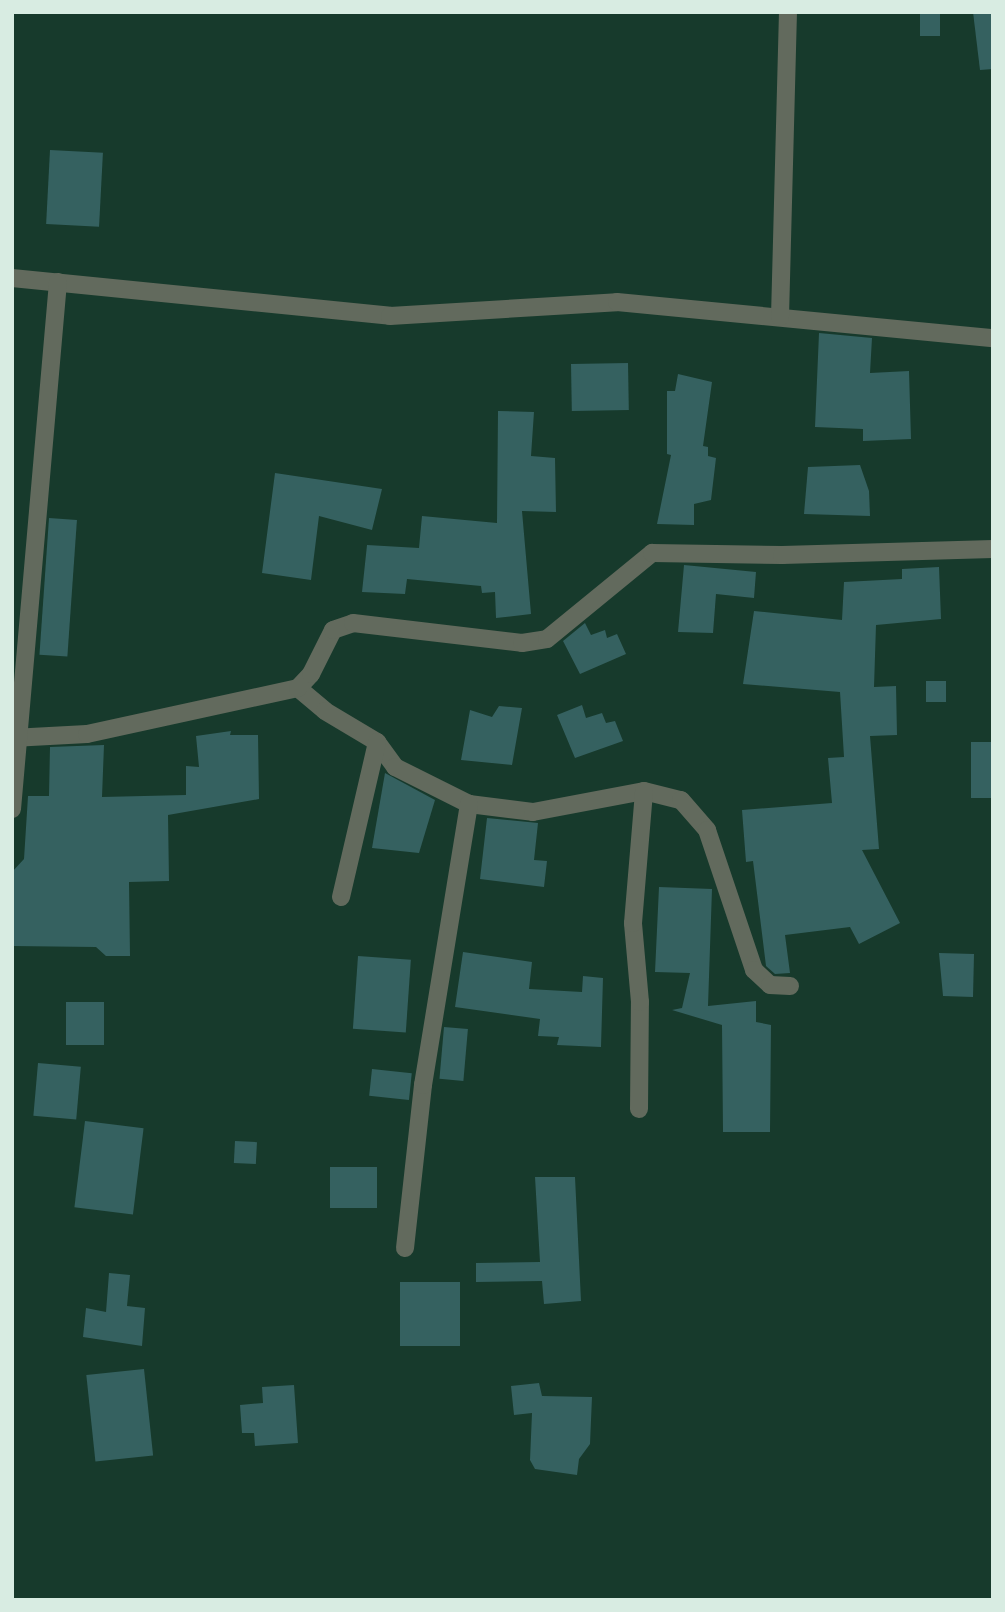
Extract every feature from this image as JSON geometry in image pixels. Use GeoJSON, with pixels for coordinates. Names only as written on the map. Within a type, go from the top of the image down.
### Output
{"type":"FeatureCollection","features":[{"type":"Feature","properties":{"kind":"street"},"geometry":{"type":"LineString","coordinates":[[780,317],[788,12]]}},
{"type":"Feature","properties":{"kind":"street"},"geometry":{"type":"LineString","coordinates":[[12,278],[390,316],[617,302],[993,338]]}},
{"type":"Feature","properties":{"kind":"street"},"geometry":{"type":"LineString","coordinates":[[12,809],[15,737],[58,282]]}},
{"type":"Feature","properties":{"kind":"street"},"geometry":{"type":"LineString","coordinates":[[15,737],[87,734],[298,688],[311,674],[333,630],[353,623],[522,643],[547,639],[652,553],[782,555],[993,550]]}},
{"type":"Feature","properties":{"kind":"street"},"geometry":{"type":"LineString","coordinates":[[298,688],[325,711],[377,742],[395,767],[469,804],[533,812],[643,791],[681,800],[707,830],[754,970],[770,985],[790,986]]}},
{"type":"Feature","properties":{"kind":"street"},"geometry":{"type":"LineString","coordinates":[[341,897],[377,742]]}},
{"type":"Feature","properties":{"kind":"street"},"geometry":{"type":"LineString","coordinates":[[639,1108],[640,1002],[633,923],[643,791]]}},
{"type":"Feature","properties":{"kind":"street"},"geometry":{"type":"LineString","coordinates":[[405,1248],[424,1085],[469,804]]}},
{"type":"Feature","properties":{"kind":"building"},"geometry":{"type":"Polygon","coordinates":[[[920,12],[940,12],[940,36],[920,36],[920,12]]]}},
{"type":"Feature","properties":{"kind":"building"},"geometry":{"type":"Polygon","coordinates":[[[973,12],[993,12],[993,69],[980,70],[973,12]]]}},
{"type":"Feature","properties":{"kind":"building"},"geometry":{"type":"Polygon","coordinates":[[[50,150],[103,153],[99,227],[46,224],[50,150]]]}},
{"type":"Feature","properties":{"kind":"building"},"geometry":{"type":"Polygon","coordinates":[[[819,333],[872,338],[870,373],[909,371],[911,439],[863,441],[863,429],[815,427],[819,333]]]}},
{"type":"Feature","properties":{"kind":"building"},"geometry":{"type":"Polygon","coordinates":[[[628,363],[629,410],[572,411],[571,364],[628,363]]]}},
{"type":"Feature","properties":{"kind":"building"},"geometry":{"type":"Polygon","coordinates":[[[678,374],[712,382],[703,446],[708,447],[708,456],[716,458],[711,500],[694,504],[694,525],[657,524],[671,455],[667,454],[667,391],[675,391],[678,374]]]}},
{"type":"Feature","properties":{"kind":"building"},"geometry":{"type":"Polygon","coordinates":[[[498,411],[534,412],[531,456],[555,458],[556,512],[522,511],[531,614],[496,618],[495,592],[482,593],[481,586],[407,579],[405,594],[362,592],[367,545],[419,548],[422,516],[497,523],[498,411]]]}},
{"type":"Feature","properties":{"kind":"building"},"geometry":{"type":"Polygon","coordinates":[[[860,465],[869,491],[870,516],[804,514],[808,467],[860,465]]]}},
{"type":"Feature","properties":{"kind":"building"},"geometry":{"type":"Polygon","coordinates":[[[275,473],[382,489],[372,530],[319,516],[311,580],[262,573],[275,473]]]}},
{"type":"Feature","properties":{"kind":"building"},"geometry":{"type":"Polygon","coordinates":[[[49,518],[77,520],[67,657],[39,655],[49,518]]]}},
{"type":"Feature","properties":{"kind":"building"},"geometry":{"type":"Polygon","coordinates":[[[684,565],[756,572],[754,598],[716,594],[713,633],[678,632],[684,565]]]}},
{"type":"Feature","properties":{"kind":"building"},"geometry":{"type":"Polygon","coordinates":[[[939,567],[941,619],[876,625],[874,687],[896,686],[897,735],[870,736],[879,849],[862,850],[900,923],[859,944],[850,927],[785,935],[790,973],[775,974],[766,966],[753,861],[746,862],[742,810],[832,803],[828,758],[844,757],[840,692],[743,684],[754,611],[842,620],[844,582],[902,579],[902,569],[939,567]]]}},
{"type":"Feature","properties":{"kind":"building"},"geometry":{"type":"Polygon","coordinates":[[[585,623],[591,635],[605,630],[607,638],[617,634],[626,654],[580,674],[563,641],[585,623]]]}},
{"type":"Feature","properties":{"kind":"building"},"geometry":{"type":"Polygon","coordinates":[[[926,681],[946,681],[946,702],[926,702],[926,681]]]}},
{"type":"Feature","properties":{"kind":"building"},"geometry":{"type":"Polygon","coordinates":[[[582,705],[586,718],[602,713],[606,723],[615,721],[623,741],[575,758],[557,715],[582,705]]]}},
{"type":"Feature","properties":{"kind":"building"},"geometry":{"type":"Polygon","coordinates":[[[499,706],[522,708],[512,765],[461,760],[470,710],[492,717],[499,706]]]}},
{"type":"Feature","properties":{"kind":"building"},"geometry":{"type":"Polygon","coordinates":[[[231,731],[230,735],[258,735],[259,799],[168,815],[169,881],[129,882],[130,956],[106,956],[96,947],[12,946],[12,872],[24,859],[28,796],[49,796],[50,747],[104,745],[102,797],[186,795],[186,766],[199,767],[196,736],[231,731]]]}},
{"type":"Feature","properties":{"kind":"building"},"geometry":{"type":"Polygon","coordinates":[[[971,742],[993,742],[993,798],[971,798],[971,742]]]}},
{"type":"Feature","properties":{"kind":"building"},"geometry":{"type":"Polygon","coordinates":[[[385,773],[435,800],[419,853],[372,848],[385,773]]]}},
{"type":"Feature","properties":{"kind":"building"},"geometry":{"type":"Polygon","coordinates":[[[487,818],[538,823],[534,860],[547,861],[544,887],[480,879],[487,818]]]}},
{"type":"Feature","properties":{"kind":"building"},"geometry":{"type":"Polygon","coordinates":[[[659,887],[712,889],[708,1006],[756,1001],[756,1022],[771,1025],[770,1132],[723,1132],[722,1025],[672,1010],[682,1008],[690,973],[655,972],[659,887]]]}},
{"type":"Feature","properties":{"kind":"building"},"geometry":{"type":"Polygon","coordinates":[[[463,952],[532,962],[529,989],[582,992],[583,976],[603,978],[601,1047],[557,1045],[559,1037],[538,1036],[540,1019],[455,1007],[463,952]]]}},
{"type":"Feature","properties":{"kind":"building"},"geometry":{"type":"Polygon","coordinates":[[[939,953],[974,954],[973,997],[943,996],[939,953]]]}},
{"type":"Feature","properties":{"kind":"building"},"geometry":{"type":"Polygon","coordinates":[[[358,956],[411,960],[406,1033],[353,1029],[358,956]]]}},
{"type":"Feature","properties":{"kind":"building"},"geometry":{"type":"Polygon","coordinates":[[[66,1002],[104,1002],[104,1045],[66,1045],[66,1002]]]}},
{"type":"Feature","properties":{"kind":"building"},"geometry":{"type":"Polygon","coordinates":[[[444,1027],[468,1029],[463,1081],[439,1079],[444,1027]]]}},
{"type":"Feature","properties":{"kind":"building"},"geometry":{"type":"Polygon","coordinates":[[[38,1063],[81,1067],[76,1120],[33,1116],[38,1063]]]}},
{"type":"Feature","properties":{"kind":"building"},"geometry":{"type":"Polygon","coordinates":[[[372,1069],[412,1073],[409,1100],[369,1096],[372,1069]]]}},
{"type":"Feature","properties":{"kind":"building"},"geometry":{"type":"Polygon","coordinates":[[[85,1121],[144,1128],[133,1215],[74,1207],[85,1121]]]}},
{"type":"Feature","properties":{"kind":"building"},"geometry":{"type":"Polygon","coordinates":[[[235,1141],[257,1142],[256,1164],[234,1163],[235,1141]]]}},
{"type":"Feature","properties":{"kind":"building"},"geometry":{"type":"Polygon","coordinates":[[[330,1167],[377,1167],[377,1208],[330,1208],[330,1167]]]}},
{"type":"Feature","properties":{"kind":"building"},"geometry":{"type":"Polygon","coordinates":[[[535,1177],[575,1177],[581,1301],[544,1304],[542,1281],[476,1282],[476,1263],[540,1262],[535,1177]]]}},
{"type":"Feature","properties":{"kind":"building"},"geometry":{"type":"Polygon","coordinates":[[[109,1273],[130,1275],[127,1306],[145,1308],[142,1346],[83,1337],[86,1308],[106,1312],[109,1273]]]}},
{"type":"Feature","properties":{"kind":"building"},"geometry":{"type":"Polygon","coordinates":[[[400,1282],[460,1282],[460,1346],[400,1346],[400,1282]]]}},
{"type":"Feature","properties":{"kind":"building"},"geometry":{"type":"Polygon","coordinates":[[[144,1369],[153,1456],[95,1462],[86,1375],[144,1369]]]}},
{"type":"Feature","properties":{"kind":"building"},"geometry":{"type":"Polygon","coordinates":[[[539,1383],[542,1396],[592,1397],[590,1444],[579,1459],[577,1475],[535,1469],[530,1460],[532,1413],[514,1415],[511,1386],[539,1383]]]}},
{"type":"Feature","properties":{"kind":"building"},"geometry":{"type":"Polygon","coordinates":[[[294,1385],[298,1443],[255,1446],[254,1433],[242,1433],[240,1405],[263,1403],[262,1387],[294,1385]]]}}]}
